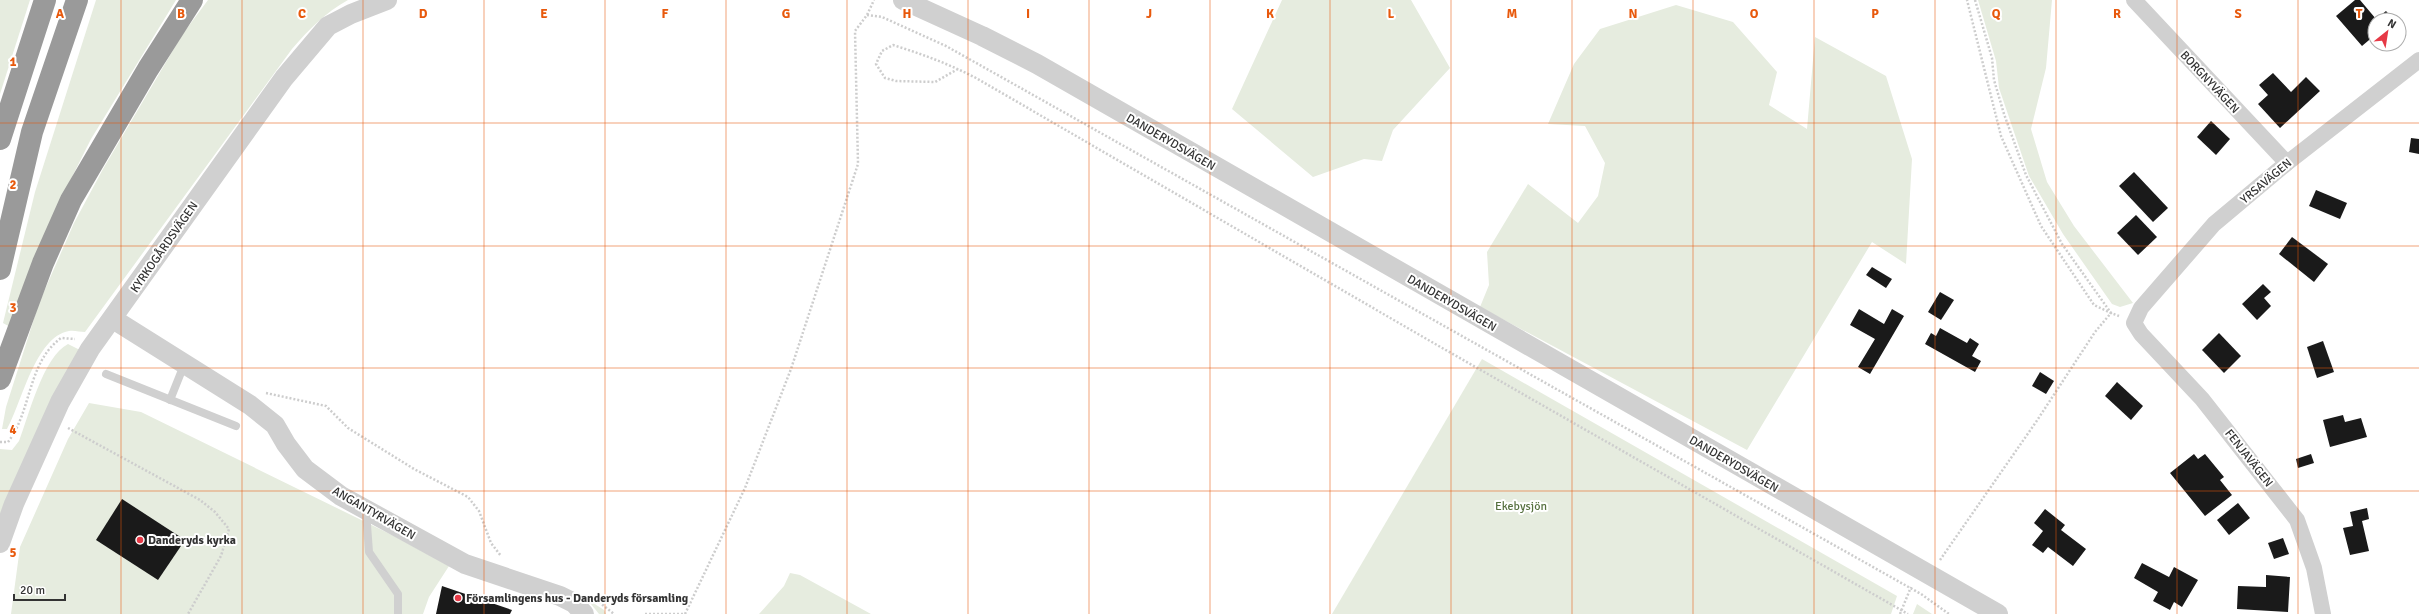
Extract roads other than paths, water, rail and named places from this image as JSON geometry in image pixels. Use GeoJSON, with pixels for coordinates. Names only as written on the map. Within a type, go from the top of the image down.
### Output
{"type":"FeatureCollection","features":[{"type":"Feature","properties":{"kind":"highway"},"geometry":{"type":"LineString","coordinates":[[0,138],[45,0]]}},
{"type":"Feature","properties":{"kind":"highway"},"geometry":{"type":"LineString","coordinates":[[0,269],[32,132],[77,0]]}},
{"type":"Feature","properties":{"kind":"highway"},"geometry":{"type":"LineString","coordinates":[[0,379],[43,262],[71,200],[148,69],[192,0]]}},
{"type":"Feature","properties":{"kind":"street","name":"KYRKOGÅRDSVÄGEN"},"geometry":{"type":"LineString","coordinates":[[0,543],[14,504],[60,402],[90,349],[113,319],[284,78],[328,26],[387,0]]}},
{"type":"Feature","properties":{"kind":"street","name":"DANDERYDSVÄGEN"},"geometry":{"type":"LineString","coordinates":[[903,0],[982,36],[1037,64],[1924,580],[1998,614]]}},
{"type":"Feature","properties":{"kind":"street","name":"BORGNYVÄGEN"},"geometry":{"type":"LineString","coordinates":[[2134,0],[2287,163]]}},
{"type":"Feature","properties":{"kind":"street","name":"YRSAVÄGEN"},"geometry":{"type":"LineString","coordinates":[[2134,323],[2141,308],[2214,224],[2287,163],[2419,60]]}},
{"type":"Feature","properties":{"kind":"street","name":"ANGANTYRVÄGEN"},"geometry":{"type":"LineString","coordinates":[[113,319],[184,365],[250,405],[275,425],[286,444],[305,469],[341,496],[465,564],[560,596],[574,604],[589,607]]}},
{"type":"Feature","properties":{"kind":"street","name":"FENJAVÄGEN"},"geometry":{"type":"LineString","coordinates":[[2134,323],[2141,334],[2202,399],[2297,520],[2314,568],[2323,614]]}},
{"type":"Feature","properties":{"kind":"lane"},"geometry":{"type":"LineString","coordinates":[[170,400],[184,365]]}},
{"type":"Feature","properties":{"kind":"lane"},"geometry":{"type":"LineString","coordinates":[[106,374],[236,426]]}},
{"type":"Feature","properties":{"kind":"lane"},"geometry":{"type":"LineString","coordinates":[[366,511],[369,552],[398,594],[398,614]]}},
{"type":"Feature","properties":{"kind":"place","name":"Danderyds kyrka"},"geometry":{"type":"Point","coordinates":[140,540]}},
{"type":"Feature","properties":{"kind":"place","name":"Församlingens hus - Danderyds församling"},"geometry":{"type":"Point","coordinates":[458,598]}},
{"type":"Feature","properties":{"kind":"park label","name":"Ekebysjön"},"geometry":{"type":"Point","coordinates":[1521,506]}}]}
